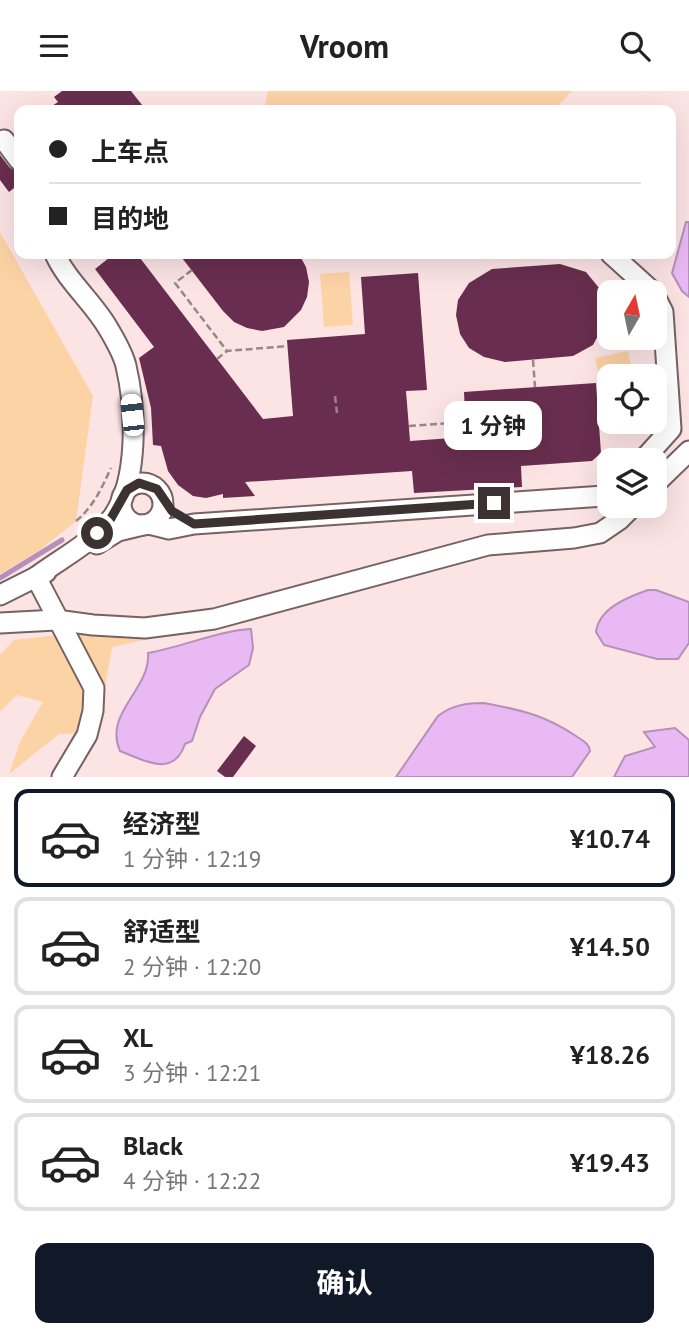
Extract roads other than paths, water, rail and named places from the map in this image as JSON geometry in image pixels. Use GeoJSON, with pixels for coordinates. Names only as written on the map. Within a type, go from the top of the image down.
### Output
{"type":"FeatureCollection","features":[{"type":"Feature","properties":{"kind":"street"},"geometry":{"type":"LineString","coordinates":[[4,140],[14,153]]}},
{"type":"Feature","properties":{"kind":"street"},"geometry":{"type":"LineString","coordinates":[[59,259],[107,325],[126,365],[132,415],[132,453],[122,497],[124,515],[131,522],[169,529],[194,524],[597,496]]}},
{"type":"Feature","properties":{"kind":"street"},"geometry":{"type":"LineString","coordinates":[[617,259],[640,280]]}},
{"type":"Feature","properties":{"kind":"street"},"geometry":{"type":"LineString","coordinates":[[654,448],[671,429],[666,350]]}},
{"type":"Feature","properties":{"kind":"street"},"geometry":{"type":"LineString","coordinates":[[667,472],[689,451]]}},
{"type":"Feature","properties":{"kind":"street"},"geometry":{"type":"LineString","coordinates":[[132,453],[140,469],[172,511],[194,524]]}},
{"type":"Feature","properties":{"kind":"street"},"geometry":{"type":"LineString","coordinates":[[36,577],[97,533],[110,520],[127,490],[139,483],[159,492]]}},
{"type":"Feature","properties":{"kind":"street"},"geometry":{"type":"LineString","coordinates":[[0,595],[70,561],[118,531],[146,525],[160,515],[163,509],[159,492]]}},
{"type":"Feature","properties":{"kind":"street"},"geometry":{"type":"LineString","coordinates":[[0,623],[56,620],[145,628],[214,619],[488,545],[574,538],[600,533],[621,518]]}},
{"type":"Feature","properties":{"kind":"street"},"geometry":{"type":"LineString","coordinates":[[36,577],[56,620],[94,688],[93,711],[87,735],[79,753],[62,777]]}},
{"type":"Feature","properties":{"kind":"waterway"},"geometry":{"type":"LineString","coordinates":[[0,578],[62,540]]}}]}
